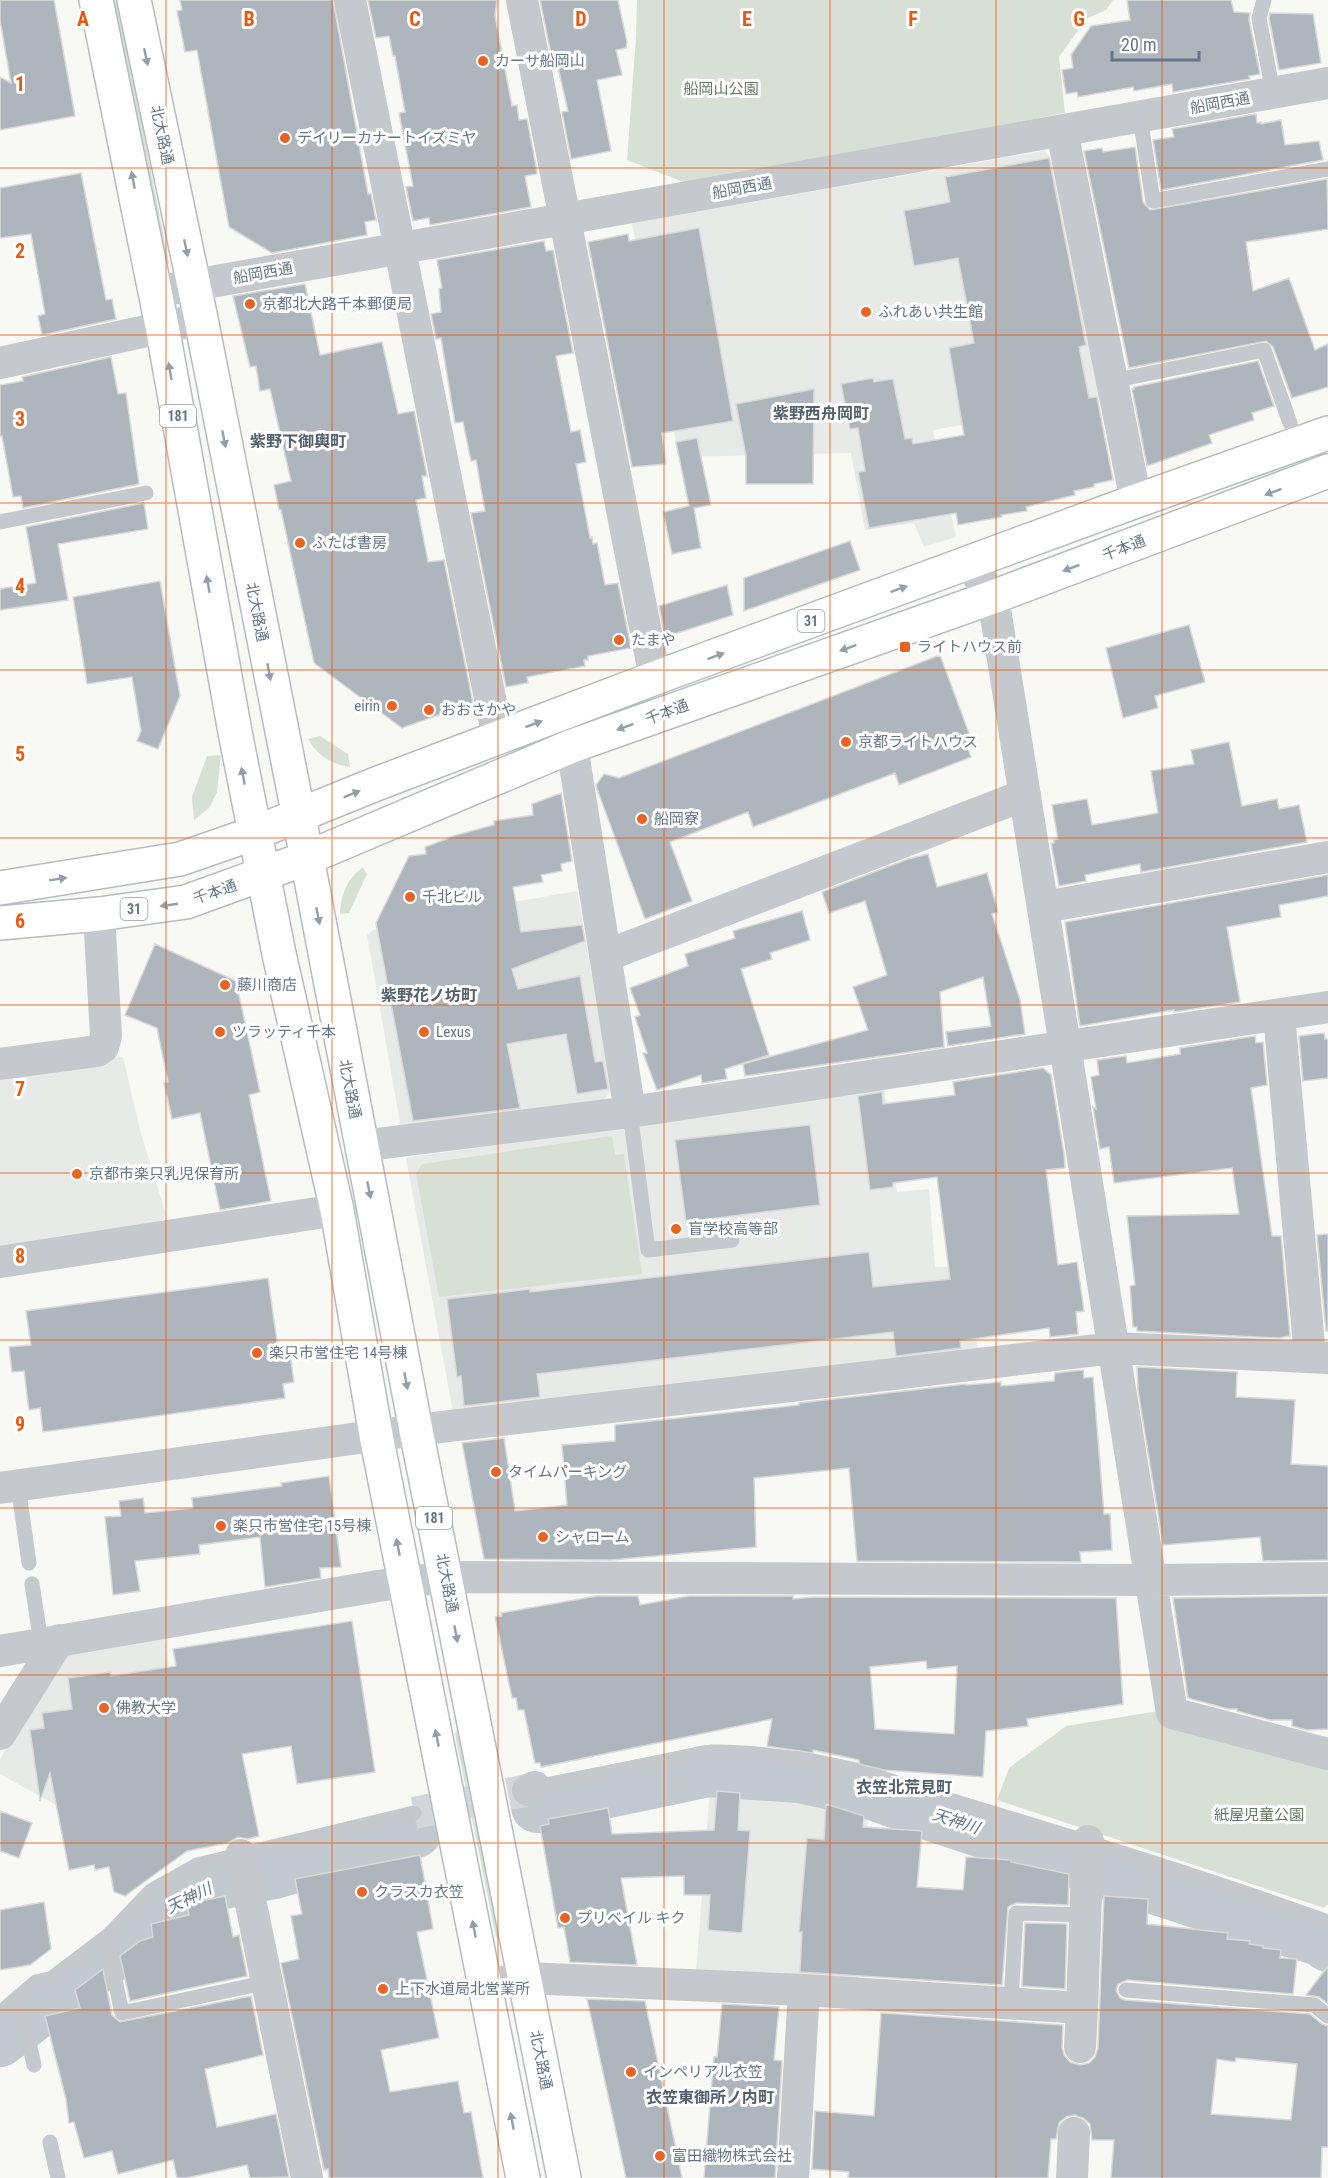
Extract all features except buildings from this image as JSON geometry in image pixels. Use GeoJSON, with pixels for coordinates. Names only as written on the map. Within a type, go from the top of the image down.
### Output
{"type":"FeatureCollection","features":[{"type":"Feature","properties":{"kind":"main road","name":"181"},"geometry":{"type":"LineString","coordinates":[[96,0],[162,326],[255,833],[279,954],[337,1209],[376,1435],[523,2178]]}},
{"type":"Feature","properties":{"kind":"main road","name":"北大路通"},"geometry":{"type":"LineString","coordinates":[[134,0],[201,319],[416,1430],[564,2178]]}},
{"type":"Feature","properties":{"kind":"main road","name":"31"},"geometry":{"type":"LineString","coordinates":[[0,888],[180,860],[655,678],[1328,433]]}},
{"type":"Feature","properties":{"kind":"main road","name":"千本通"},"geometry":{"type":"LineString","coordinates":[[0,922],[99,915],[186,902],[307,858],[572,746],[993,597],[1328,471]]}},
{"type":"Feature","properties":{"kind":"street"},"geometry":{"type":"LineString","coordinates":[[350,0],[498,738]]}},
{"type":"Feature","properties":{"kind":"street"},"geometry":{"type":"LineString","coordinates":[[522,0],[655,678]]}},
{"type":"Feature","properties":{"kind":"street","name":"船岡西通"},"geometry":{"type":"LineString","coordinates":[[155,292],[1328,83]]}},
{"type":"Feature","properties":{"kind":"street"},"geometry":{"type":"LineString","coordinates":[[1062,131],[1137,501]]}},
{"type":"Feature","properties":{"kind":"street"},"geometry":{"type":"LineString","coordinates":[[0,363],[201,319]]}},
{"type":"Feature","properties":{"kind":"street"},"geometry":{"type":"LineString","coordinates":[[969,563],[993,597],[1172,1713],[1328,1754]]}},
{"type":"Feature","properties":{"kind":"street"},"geometry":{"type":"LineString","coordinates":[[572,746],[630,1112]]}},
{"type":"Feature","properties":{"kind":"street"},"geometry":{"type":"LineString","coordinates":[[605,956],[1025,795]]}},
{"type":"Feature","properties":{"kind":"street"},"geometry":{"type":"LineString","coordinates":[[1044,907],[1328,856]]}},
{"type":"Feature","properties":{"kind":"street"},"geometry":{"type":"LineString","coordinates":[[0,1064],[97,1051],[103,1047],[106,1036],[99,915]]}},
{"type":"Feature","properties":{"kind":"street"},"geometry":{"type":"LineString","coordinates":[[361,1146],[630,1112],[1328,1007]]}},
{"type":"Feature","properties":{"kind":"street"},"geometry":{"type":"LineString","coordinates":[[9,1487],[376,1435],[1114,1348],[1319,1357],[1279,1015]]}},
{"type":"Feature","properties":{"kind":"street"},"geometry":{"type":"LineString","coordinates":[[0,1262],[337,1209]]}},
{"type":"Feature","properties":{"kind":"street"},"geometry":{"type":"LineString","coordinates":[[0,1651],[446,1577],[1151,1580],[1328,1578]]}},
{"type":"Feature","properties":{"kind":"street"},"geometry":{"type":"LineString","coordinates":[[0,1734],[50,1642]]}},
{"type":"Feature","properties":{"kind":"street"},"geometry":{"type":"LineString","coordinates":[[1080,2047],[1088,1857]]}},
{"type":"Feature","properties":{"kind":"street"},"geometry":{"type":"LineString","coordinates":[[245,1874],[307,2178]]}},
{"type":"Feature","properties":{"kind":"street"},"geometry":{"type":"LineString","coordinates":[[485,1985],[525,1978],[804,1990],[1082,2008]]}},
{"type":"Feature","properties":{"kind":"street"},"geometry":{"type":"LineString","coordinates":[[793,2178],[804,1990]]}},
{"type":"Feature","properties":{"kind":"street"},"geometry":{"type":"LineString","coordinates":[[1072,2178],[1074,2133]]}},
{"type":"Feature","properties":{"kind":"lane"},"geometry":{"type":"LineString","coordinates":[[1264,0],[1259,18],[1273,93]]}},
{"type":"Feature","properties":{"kind":"lane"},"geometry":{"type":"LineString","coordinates":[[1140,117],[1153,201],[1328,169]]}},
{"type":"Feature","properties":{"kind":"lane"},"geometry":{"type":"LineString","coordinates":[[1112,381],[1264,350],[1290,423]]}},
{"type":"Feature","properties":{"kind":"lane"},"geometry":{"type":"LineString","coordinates":[[0,522],[146,493]]}},
{"type":"Feature","properties":{"kind":"lane"},"geometry":{"type":"LineString","coordinates":[[630,1112],[648,1250],[732,1240]]}},
{"type":"Feature","properties":{"kind":"lane"},"geometry":{"type":"LineString","coordinates":[[9,1487],[29,1563]]}},
{"type":"Feature","properties":{"kind":"lane"},"geometry":{"type":"LineString","coordinates":[[33,1584],[50,1642]]}},
{"type":"Feature","properties":{"kind":"lane"},"geometry":{"type":"LineString","coordinates":[[531,1788],[711,1752],[738,1752],[836,1767],[1088,1857],[1256,1896],[1328,1922]]}},
{"type":"Feature","properties":{"kind":"lane"},"geometry":{"type":"LineString","coordinates":[[0,2013],[20,2000],[36,1982],[53,1978],[107,1944],[151,1891],[197,1865],[245,1874],[414,1813]]}},
{"type":"Feature","properties":{"kind":"lane"},"geometry":{"type":"LineString","coordinates":[[1011,2003],[1016,1913],[1086,1915]]}},
{"type":"Feature","properties":{"kind":"lane"},"geometry":{"type":"LineString","coordinates":[[107,1944],[122,2013],[268,1982]]}},
{"type":"Feature","properties":{"kind":"lane"},"geometry":{"type":"LineString","coordinates":[[1126,1989],[1314,2005],[1328,2016]]}},
{"type":"Feature","properties":{"kind":"lane"},"geometry":{"type":"LineString","coordinates":[[20,2000],[34,2065]]}},
{"type":"Feature","properties":{"kind":"lane"},"geometry":{"type":"LineString","coordinates":[[50,2142],[58,2178]]}},
{"type":"Feature","properties":{"kind":"shaded area","name":"ふれあい共生館"},"geometry":{"type":"Polygon","coordinates":[[[1044,151],[1052,159],[1101,400],[933,430],[956,537],[924,547],[914,523],[865,530],[851,453],[679,457],[632,223],[1044,151]]]}},
{"type":"Feature","properties":{"kind":"shaded area"},"geometry":{"type":"Polygon","coordinates":[[[577,891],[612,1089],[601,1104],[402,1134],[367,935],[373,930],[485,912],[485,907],[577,891]]]}},
{"type":"Feature","properties":{"kind":"shaded area","name":"京都市楽只乳児保育所"},"geometry":{"type":"Polygon","coordinates":[[[123,1057],[141,1134],[166,1214],[154,1232],[0,1254],[0,1071],[123,1057]]]}},
{"type":"Feature","properties":{"kind":"shaded area","name":"盲学校高等部"},"geometry":{"type":"Polygon","coordinates":[[[884,1088],[897,1192],[929,1189],[935,1267],[966,1266],[979,1356],[454,1417],[406,1158],[884,1088]]]}},
{"type":"Feature","properties":{"kind":"shaded area","name":"佛教大学"},"geometry":{"type":"Polygon","coordinates":[[[164,1635],[190,1795],[85,1821],[0,1774],[0,1759],[62,1657],[74,1650],[164,1635]]]}},
{"type":"Feature","properties":{"kind":"shaded area"},"geometry":{"type":"Polygon","coordinates":[[[734,1786],[787,1792],[868,1817],[857,1982],[696,1973],[710,1787],[734,1786]]]}},
{"type":"Feature","properties":{"kind":"green space"},"geometry":{"type":"Polygon","coordinates":[[[113,0],[118,0],[169,264],[166,266],[113,0]]]}},
{"type":"Feature","properties":{"kind":"green space","name":"船岡山公園"},"geometry":{"type":"Polygon","coordinates":[[[637,0],[1113,0],[1106,10],[1086,19],[1059,57],[1065,113],[691,185],[627,160],[637,0]]]}},
{"type":"Feature","properties":{"kind":"green space"},"geometry":{"type":"Polygon","coordinates":[[[320,736],[348,754],[350,767],[331,761],[316,750],[308,739],[320,736]]]}},
{"type":"Feature","properties":{"kind":"green space"},"geometry":{"type":"Polygon","coordinates":[[[221,755],[217,792],[209,808],[194,820],[192,797],[207,756],[221,755]]]}},
{"type":"Feature","properties":{"kind":"green space"},"geometry":{"type":"Polygon","coordinates":[[[363,867],[367,874],[349,913],[340,914],[346,888],[363,867]]]}},
{"type":"Feature","properties":{"kind":"green space"},"geometry":{"type":"Polygon","coordinates":[[[612,1136],[615,1155],[624,1154],[642,1274],[439,1297],[416,1174],[422,1164],[612,1136]]]}},
{"type":"Feature","properties":{"kind":"green space","name":"紙屋児童公園"},"geometry":{"type":"Polygon","coordinates":[[[1159,1711],[1328,1764],[1328,1904],[1324,1908],[997,1800],[1009,1768],[1066,1726],[1159,1711]]]}},
{"type":"Feature","properties":{"kind":"green space"},"geometry":{"type":"Polygon","coordinates":[[[457,1730],[461,1733],[500,1941],[496,1937],[455,1734],[457,1730]]]}},
{"type":"Feature","properties":{"kind":"waterway","name":"天神川"},"geometry":{"type":"LineString","coordinates":[[537,1807],[708,1771],[799,1777],[861,1790],[1236,1915],[1320,1940],[1328,1946]]}},
{"type":"Feature","properties":{"kind":"waterway","name":"天神川"},"geometry":{"type":"LineString","coordinates":[[0,2041],[121,1949],[163,1909],[214,1885],[274,1873],[416,1832]]}},
{"type":"Feature","properties":{"kind":"tunnel"},"geometry":{"type":"LineString","coordinates":[[414,1813],[528,1790]]}},
{"type":"Feature","properties":{"kind":"place","name":"カーサ船岡山"},"geometry":{"type":"Point","coordinates":[483,61]}},
{"type":"Feature","properties":{"kind":"place","name":"デイリーカナートイズミヤ"},"geometry":{"type":"Point","coordinates":[285,138]}},
{"type":"Feature","properties":{"kind":"place","name":"京都北大路千本郵便局"},"geometry":{"type":"Point","coordinates":[250,304]}},
{"type":"Feature","properties":{"kind":"place","name":"ふれあい共生館"},"geometry":{"type":"Point","coordinates":[866,312]}},
{"type":"Feature","properties":{"kind":"place","name":"ふたば書房"},"geometry":{"type":"Point","coordinates":[300,543]}},
{"type":"Feature","properties":{"kind":"place","name":"たまや"},"geometry":{"type":"Point","coordinates":[619,640]}},
{"type":"Feature","properties":{"kind":"place","name":"ライトハウス前"},"geometry":{"type":"Point","coordinates":[905,647]}},
{"type":"Feature","properties":{"kind":"place","name":"eirin"},"geometry":{"type":"Point","coordinates":[392,706]}},
{"type":"Feature","properties":{"kind":"place","name":"おおさかや"},"geometry":{"type":"Point","coordinates":[429,710]}},
{"type":"Feature","properties":{"kind":"place","name":"京都ライトハウス"},"geometry":{"type":"Point","coordinates":[846,742]}},
{"type":"Feature","properties":{"kind":"place","name":"船岡寮"},"geometry":{"type":"Point","coordinates":[642,819]}},
{"type":"Feature","properties":{"kind":"place","name":"千北ビル"},"geometry":{"type":"Point","coordinates":[410,897]}},
{"type":"Feature","properties":{"kind":"place","name":"藤川商店"},"geometry":{"type":"Point","coordinates":[225,985]}},
{"type":"Feature","properties":{"kind":"place","name":"ツラッティ千本"},"geometry":{"type":"Point","coordinates":[220,1032]}},
{"type":"Feature","properties":{"kind":"place","name":"Lexus"},"geometry":{"type":"Point","coordinates":[424,1032]}},
{"type":"Feature","properties":{"kind":"place","name":"京都市楽只乳児保育所"},"geometry":{"type":"Point","coordinates":[77,1174]}},
{"type":"Feature","properties":{"kind":"place","name":"盲学校高等部"},"geometry":{"type":"Point","coordinates":[676,1229]}},
{"type":"Feature","properties":{"kind":"place","name":"楽只市営住宅 14号棟"},"geometry":{"type":"Point","coordinates":[257,1353]}},
{"type":"Feature","properties":{"kind":"place","name":"タイムパーキング"},"geometry":{"type":"Point","coordinates":[496,1472]}},
{"type":"Feature","properties":{"kind":"place","name":"楽只市営住宅 15号棟"},"geometry":{"type":"Point","coordinates":[221,1526]}},
{"type":"Feature","properties":{"kind":"place","name":"シャローム"},"geometry":{"type":"Point","coordinates":[543,1537]}},
{"type":"Feature","properties":{"kind":"place","name":"佛教大学"},"geometry":{"type":"Point","coordinates":[104,1708]}},
{"type":"Feature","properties":{"kind":"place","name":"クラスカ衣笠"},"geometry":{"type":"Point","coordinates":[362,1892]}},
{"type":"Feature","properties":{"kind":"place","name":"プリベイル キク"},"geometry":{"type":"Point","coordinates":[565,1918]}},
{"type":"Feature","properties":{"kind":"place","name":"上下水道局北営業所"},"geometry":{"type":"Point","coordinates":[383,1989]}},
{"type":"Feature","properties":{"kind":"place","name":"インペリアル衣笠"},"geometry":{"type":"Point","coordinates":[631,2072]}},
{"type":"Feature","properties":{"kind":"place","name":"富田織物株式会社"},"geometry":{"type":"Point","coordinates":[660,2156]}},
{"type":"Feature","properties":{"kind":"district","name":"紫野西舟岡町"},"geometry":{"type":"Point","coordinates":[821,413]}},
{"type":"Feature","properties":{"kind":"district","name":"紫野下御輿町"},"geometry":{"type":"Point","coordinates":[298,441]}},
{"type":"Feature","properties":{"kind":"district","name":"紫野花ノ坊町"},"geometry":{"type":"Point","coordinates":[429,995]}},
{"type":"Feature","properties":{"kind":"district","name":"衣笠北荒見町"},"geometry":{"type":"Point","coordinates":[904,1787]}},
{"type":"Feature","properties":{"kind":"district","name":"衣笠東御所ノ内町"},"geometry":{"type":"Point","coordinates":[710,2097]}}]}
